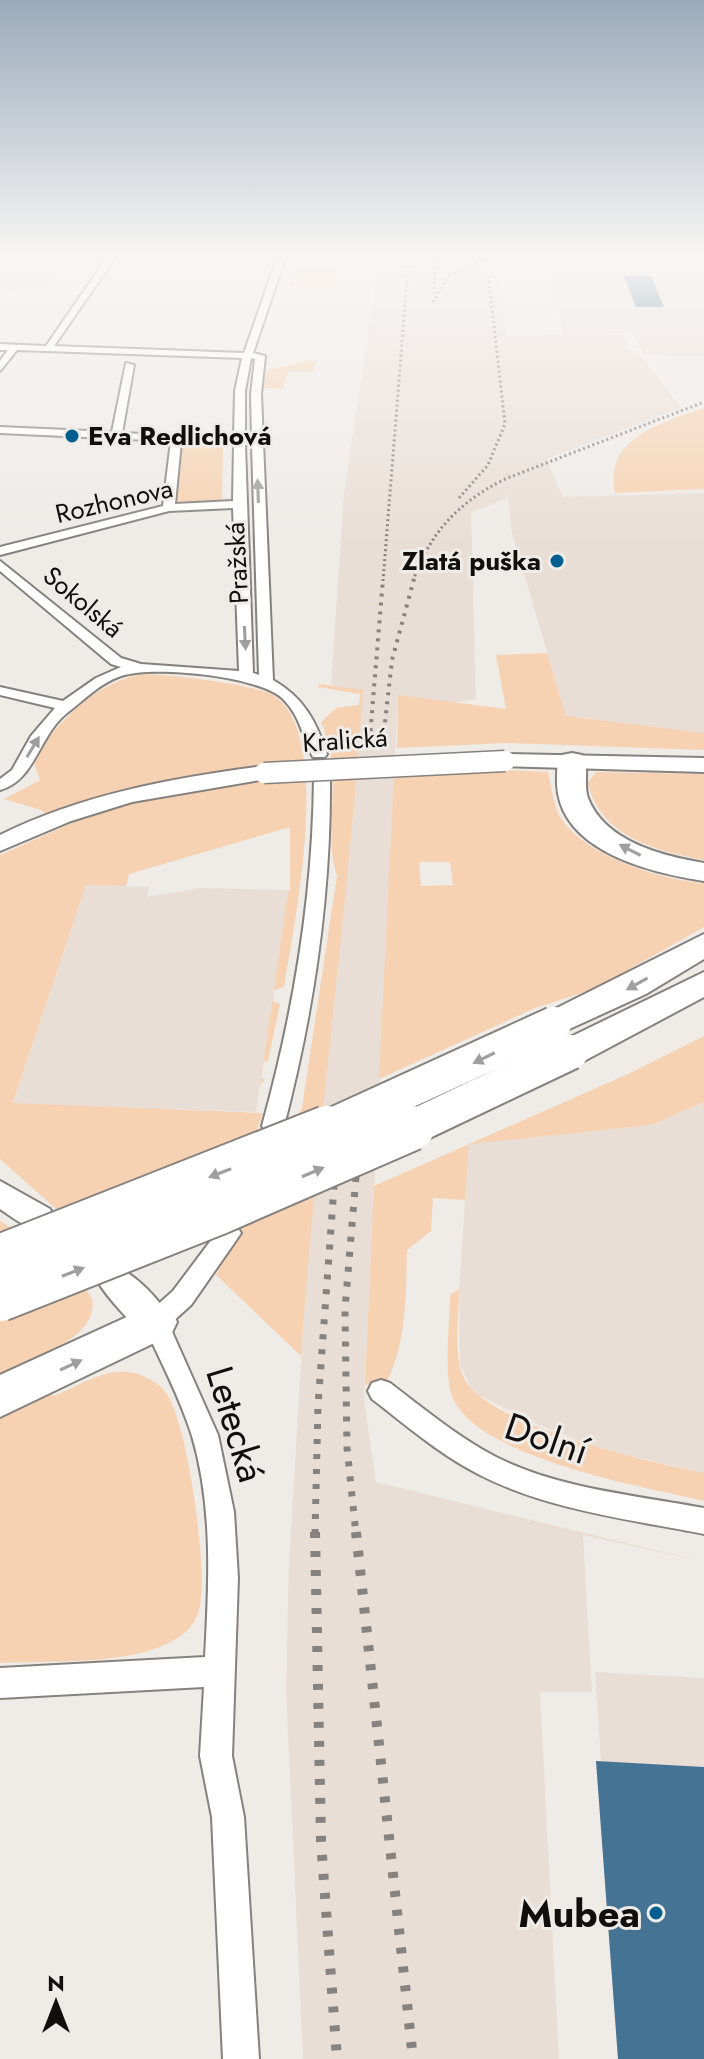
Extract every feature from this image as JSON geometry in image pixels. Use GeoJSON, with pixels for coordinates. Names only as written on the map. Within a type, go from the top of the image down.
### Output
{"type":"FeatureCollection","features":[{"type":"Feature","properties":{"kind":"highway"},"geometry":{"type":"LineString","coordinates":[[572,761],[574,798],[594,827],[620,846],[655,862],[704,872]]}},
{"type":"Feature","properties":{"kind":"highway"},"geometry":{"type":"LineString","coordinates":[[0,1299],[137,1248],[411,1129],[562,1038],[634,986],[704,944]]}},
{"type":"Feature","properties":{"kind":"highway"},"geometry":{"type":"LineString","coordinates":[[0,1257],[287,1147],[418,1091],[704,983]]}},
{"type":"Feature","properties":{"kind":"highway"},"geometry":{"type":"LineString","coordinates":[[0,1397],[155,1322]]}},
{"type":"Feature","properties":{"kind":"main road","name":"Kralická"},"geometry":{"type":"LineString","coordinates":[[0,844],[66,815],[117,799],[168,787],[264,773],[505,761],[704,765]]}},
{"type":"Feature","properties":{"kind":"main road"},"geometry":{"type":"LineString","coordinates":[[0,1193],[39,1218]]}},
{"type":"Feature","properties":{"kind":"main road"},"geometry":{"type":"LineString","coordinates":[[114,1280],[155,1322]]}},
{"type":"Feature","properties":{"kind":"street"},"geometry":{"type":"LineString","coordinates":[[0,368],[12,351]]}},
{"type":"Feature","properties":{"kind":"street"},"geometry":{"type":"LineString","coordinates":[[67,351],[130,358],[247,356]]}},
{"type":"Feature","properties":{"kind":"street","name":"Pražská"},"geometry":{"type":"LineString","coordinates":[[246,674],[239,425],[240,391],[249,351]]}},
{"type":"Feature","properties":{"kind":"street","name":"Pražská"},"geometry":{"type":"LineString","coordinates":[[247,356],[260,356],[256,390],[266,681]]}},
{"type":"Feature","properties":{"kind":"street"},"geometry":{"type":"LineString","coordinates":[[116,436],[130,358]]}},
{"type":"Feature","properties":{"kind":"street"},"geometry":{"type":"LineString","coordinates":[[240,391],[256,390]]}},
{"type":"Feature","properties":{"kind":"street"},"geometry":{"type":"LineString","coordinates":[[239,425],[257,442]]}},
{"type":"Feature","properties":{"kind":"street"},"geometry":{"type":"LineString","coordinates":[[0,430],[257,442]]}},
{"type":"Feature","properties":{"kind":"street"},"geometry":{"type":"LineString","coordinates":[[169,508],[176,439]]}},
{"type":"Feature","properties":{"kind":"street","name":"Rozhonova"},"geometry":{"type":"LineString","coordinates":[[0,551],[169,508],[239,504]]}},
{"type":"Feature","properties":{"kind":"street","name":"Sokolská"},"geometry":{"type":"LineString","coordinates":[[0,565],[116,661],[139,668]]}},
{"type":"Feature","properties":{"kind":"street"},"geometry":{"type":"LineString","coordinates":[[0,785],[10,782],[20,771],[36,739],[68,707],[112,675],[139,668],[246,674],[266,681],[301,707],[313,727],[319,754]]}},
{"type":"Feature","properties":{"kind":"street"},"geometry":{"type":"LineString","coordinates":[[0,691],[68,707]]}},
{"type":"Feature","properties":{"kind":"street"},"geometry":{"type":"LineString","coordinates":[[273,1126],[310,940],[318,876],[322,777]]}},
{"type":"Feature","properties":{"kind":"street"},"geometry":{"type":"LineString","coordinates":[[155,1322],[182,1298],[229,1233]]}},
{"type":"Feature","properties":{"kind":"street","name":"Letecká"},"geometry":{"type":"LineString","coordinates":[[155,1322],[195,1408],[214,1476],[224,1567],[216,1756],[228,1817],[241,2059]]}},
{"type":"Feature","properties":{"kind":"street","name":"Dolní"},"geometry":{"type":"LineString","coordinates":[[381,1391],[486,1464],[511,1476],[569,1493],[704,1521]]}},
{"type":"Feature","properties":{"kind":"street"},"geometry":{"type":"LineString","coordinates":[[0,1683],[221,1671]]}},
{"type":"Feature","properties":{"kind":"shaded area"},"geometry":{"type":"Polygon","coordinates":[[[365,351],[638,351],[681,408],[546,459],[563,497],[704,493],[704,733],[566,716],[512,533],[508,498],[471,512],[476,699],[451,703],[398,696],[364,1399],[376,1482],[704,1562],[583,1535],[592,1692],[540,1692],[559,2059],[303,2059],[286,1690],[289,1563],[310,1214],[363,691],[331,685],[344,493],[365,351]]]}},
{"type":"Feature","properties":{"kind":"shaded area"},"geometry":{"type":"Polygon","coordinates":[[[642,351],[704,351],[704,357],[644,355],[642,351]]]}},
{"type":"Feature","properties":{"kind":"shaded area"},"geometry":{"type":"Polygon","coordinates":[[[316,361],[314,371],[288,371],[283,389],[263,388],[268,370],[316,361]]]}},
{"type":"Feature","properties":{"kind":"shaded area"},"geometry":{"type":"Polygon","coordinates":[[[704,408],[704,489],[615,493],[614,474],[618,458],[627,445],[654,427],[704,408]]]}},
{"type":"Feature","properties":{"kind":"shaded area"},"geometry":{"type":"Polygon","coordinates":[[[183,444],[223,447],[222,502],[176,503],[183,444]]]}},
{"type":"Feature","properties":{"kind":"shaded area"},"geometry":{"type":"Polygon","coordinates":[[[547,653],[566,716],[704,733],[704,750],[506,743],[397,748],[398,695],[506,709],[496,655],[547,653]]]}},
{"type":"Feature","properties":{"kind":"shaded area"},"geometry":{"type":"Polygon","coordinates":[[[145,674],[213,681],[266,692],[276,697],[293,719],[303,751],[306,791],[301,879],[284,987],[274,990],[273,994],[290,892],[290,827],[129,874],[126,886],[86,885],[13,1103],[263,1113],[245,1163],[74,1225],[0,1159],[0,855],[65,826],[41,810],[4,799],[40,780],[33,760],[54,731],[80,705],[111,685],[145,674]]]}},
{"type":"Feature","properties":{"kind":"shaded area"},"geometry":{"type":"Polygon","coordinates":[[[319,684],[363,690],[301,1356],[216,1275],[238,1232],[268,1191],[302,1107],[337,876],[331,838],[332,763],[321,722],[336,708],[359,705],[360,694],[318,687],[319,684]]]}},
{"type":"Feature","properties":{"kind":"shaded area"},"geometry":{"type":"Polygon","coordinates":[[[548,772],[559,815],[585,842],[645,871],[704,883],[704,927],[594,989],[535,1008],[379,1079],[394,773],[548,772]],[[419,862],[421,886],[453,885],[450,862],[419,862]]]}},
{"type":"Feature","properties":{"kind":"shaded area"},"geometry":{"type":"Polygon","coordinates":[[[596,772],[704,774],[704,860],[650,846],[618,829],[605,817],[588,783],[596,772]]]}},
{"type":"Feature","properties":{"kind":"shaded area"},"geometry":{"type":"Polygon","coordinates":[[[86,885],[149,887],[147,897],[200,888],[290,890],[256,1112],[13,1104],[86,885]]]}},
{"type":"Feature","properties":{"kind":"shaded area"},"geometry":{"type":"Polygon","coordinates":[[[272,1001],[280,1004],[268,1061],[263,1062],[272,1001]]]}},
{"type":"Feature","properties":{"kind":"shaded area"},"geometry":{"type":"Polygon","coordinates":[[[704,1036],[704,1102],[651,1125],[469,1144],[628,1074],[704,1036]]]}},
{"type":"Feature","properties":{"kind":"shaded area"},"geometry":{"type":"Polygon","coordinates":[[[704,1102],[704,1473],[600,1449],[534,1423],[473,1392],[460,1364],[459,1290],[469,1143],[651,1125],[704,1102]]]}},
{"type":"Feature","properties":{"kind":"shaded area"},"geometry":{"type":"Polygon","coordinates":[[[469,1144],[465,1200],[433,1198],[431,1231],[407,1250],[400,1341],[390,1376],[381,1391],[365,1384],[374,1186],[469,1144]]]}},
{"type":"Feature","properties":{"kind":"shaded area"},"geometry":{"type":"Polygon","coordinates":[[[0,1221],[66,1268],[93,1302],[87,1323],[80,1331],[32,1359],[53,1396],[98,1376],[127,1372],[142,1375],[156,1383],[172,1405],[193,1490],[202,1579],[194,1622],[183,1634],[165,1645],[96,1660],[0,1663],[0,1221]]]}},
{"type":"Feature","properties":{"kind":"shaded area"},"geometry":{"type":"Polygon","coordinates":[[[459,1289],[457,1345],[460,1366],[463,1376],[477,1394],[535,1426],[572,1439],[704,1473],[704,1501],[562,1466],[490,1435],[465,1415],[451,1393],[448,1371],[450,1295],[459,1289]]]}},
{"type":"Feature","properties":{"kind":"shaded area","name":"Mubea"},"geometry":{"type":"Polygon","coordinates":[[[595,1672],[704,1678],[704,2059],[618,2059],[596,1761],[601,1761],[595,1672]]]}},
{"type":"Feature","properties":{"kind":"building","name":"Mubea"},"geometry":{"type":"Polygon","coordinates":[[[596,1761],[704,1767],[704,2059],[618,2059],[596,1761]]]}},
{"type":"Feature","properties":{"kind":"railway"},"geometry":{"type":"LineString","coordinates":[[383,581],[401,351]]}},
{"type":"Feature","properties":{"kind":"railway"},"geometry":{"type":"LineString","coordinates":[[459,498],[488,465],[505,424],[497,351]]}},
{"type":"Feature","properties":{"kind":"railway"},"geometry":{"type":"LineString","coordinates":[[413,581],[437,533],[460,508],[489,488],[505,479],[704,402]]}},
{"type":"Feature","properties":{"kind":"railway"},"geometry":{"type":"LineString","coordinates":[[369,749],[383,579]]}},
{"type":"Feature","properties":{"kind":"railway"},"geometry":{"type":"LineString","coordinates":[[382,749],[392,660],[414,579]]}},
{"type":"Feature","properties":{"kind":"railway"},"geometry":{"type":"LineString","coordinates":[[356,1177],[345,1309],[347,1448],[356,1534]]}},
{"type":"Feature","properties":{"kind":"railway"},"geometry":{"type":"LineString","coordinates":[[315,1533],[318,1405],[334,1187]]}},
{"type":"Feature","properties":{"kind":"railway"},"geometry":{"type":"LineString","coordinates":[[356,1532],[413,2059]]}},
{"type":"Feature","properties":{"kind":"railway"},"geometry":{"type":"LineString","coordinates":[[315,1533],[321,1841],[337,2059]]}},
{"type":"Feature","properties":{"kind":"place","name":"Eva Redlichová"},"geometry":{"type":"Point","coordinates":[72,436]}},
{"type":"Feature","properties":{"kind":"place","name":"Zlatá puška"},"geometry":{"type":"Point","coordinates":[557,561]}},
{"type":"Feature","properties":{"kind":"place","name":"Mubea"},"geometry":{"type":"Point","coordinates":[656,1913]}}]}
